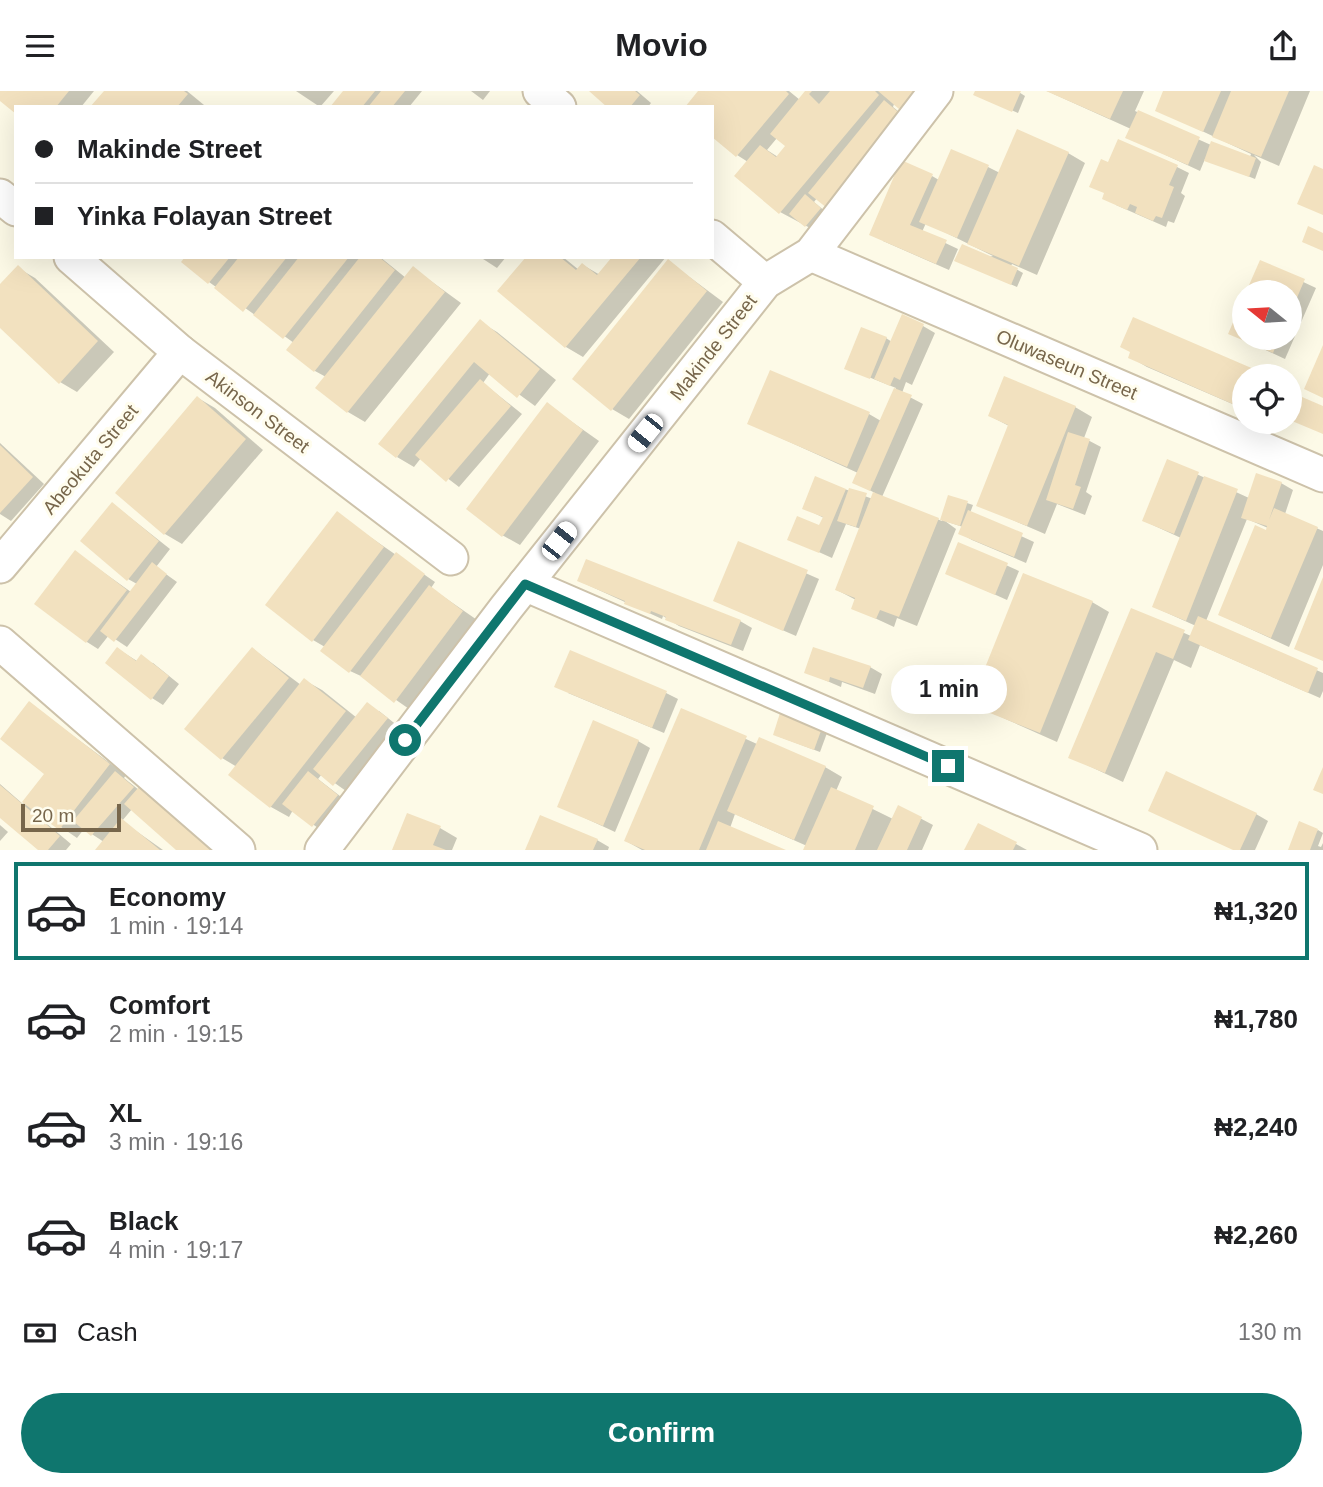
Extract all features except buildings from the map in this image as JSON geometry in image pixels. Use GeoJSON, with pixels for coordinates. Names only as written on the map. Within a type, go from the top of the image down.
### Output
{"type":"FeatureCollection","features":[{"type":"Feature","properties":{"kind":"street"},"geometry":{"type":"LineString","coordinates":[[540,91],[557,105]]}},
{"type":"Feature","properties":{"kind":"street","name":"Makinde Street"},"geometry":{"type":"LineString","coordinates":[[321,850],[525,584],[765,282],[811,254],[936,91]]}},
{"type":"Feature","properties":{"kind":"street"},"geometry":{"type":"LineString","coordinates":[[0,195],[14,207]]}},
{"type":"Feature","properties":{"kind":"street"},"geometry":{"type":"LineString","coordinates":[[714,239],[765,282]]}},
{"type":"Feature","properties":{"kind":"street","name":"Oluwaseun Street"},"geometry":{"type":"LineString","coordinates":[[811,254],[1323,475]]}},
{"type":"Feature","properties":{"kind":"street","name":"Akinson Street"},"geometry":{"type":"LineString","coordinates":[[73,259],[180,352],[451,558]]}},
{"type":"Feature","properties":{"kind":"street","name":"Abeokuta Street"},"geometry":{"type":"LineString","coordinates":[[0,566],[180,352]]}},
{"type":"Feature","properties":{"kind":"street"},"geometry":{"type":"LineString","coordinates":[[525,584],[1140,850]]}},
{"type":"Feature","properties":{"kind":"street"},"geometry":{"type":"LineString","coordinates":[[0,643],[238,850]]}},
{"type":"Feature","properties":{"kind":"route"},"geometry":{"type":"LineString","coordinates":[[405,740],[525,584],[948,766]]}}]}
